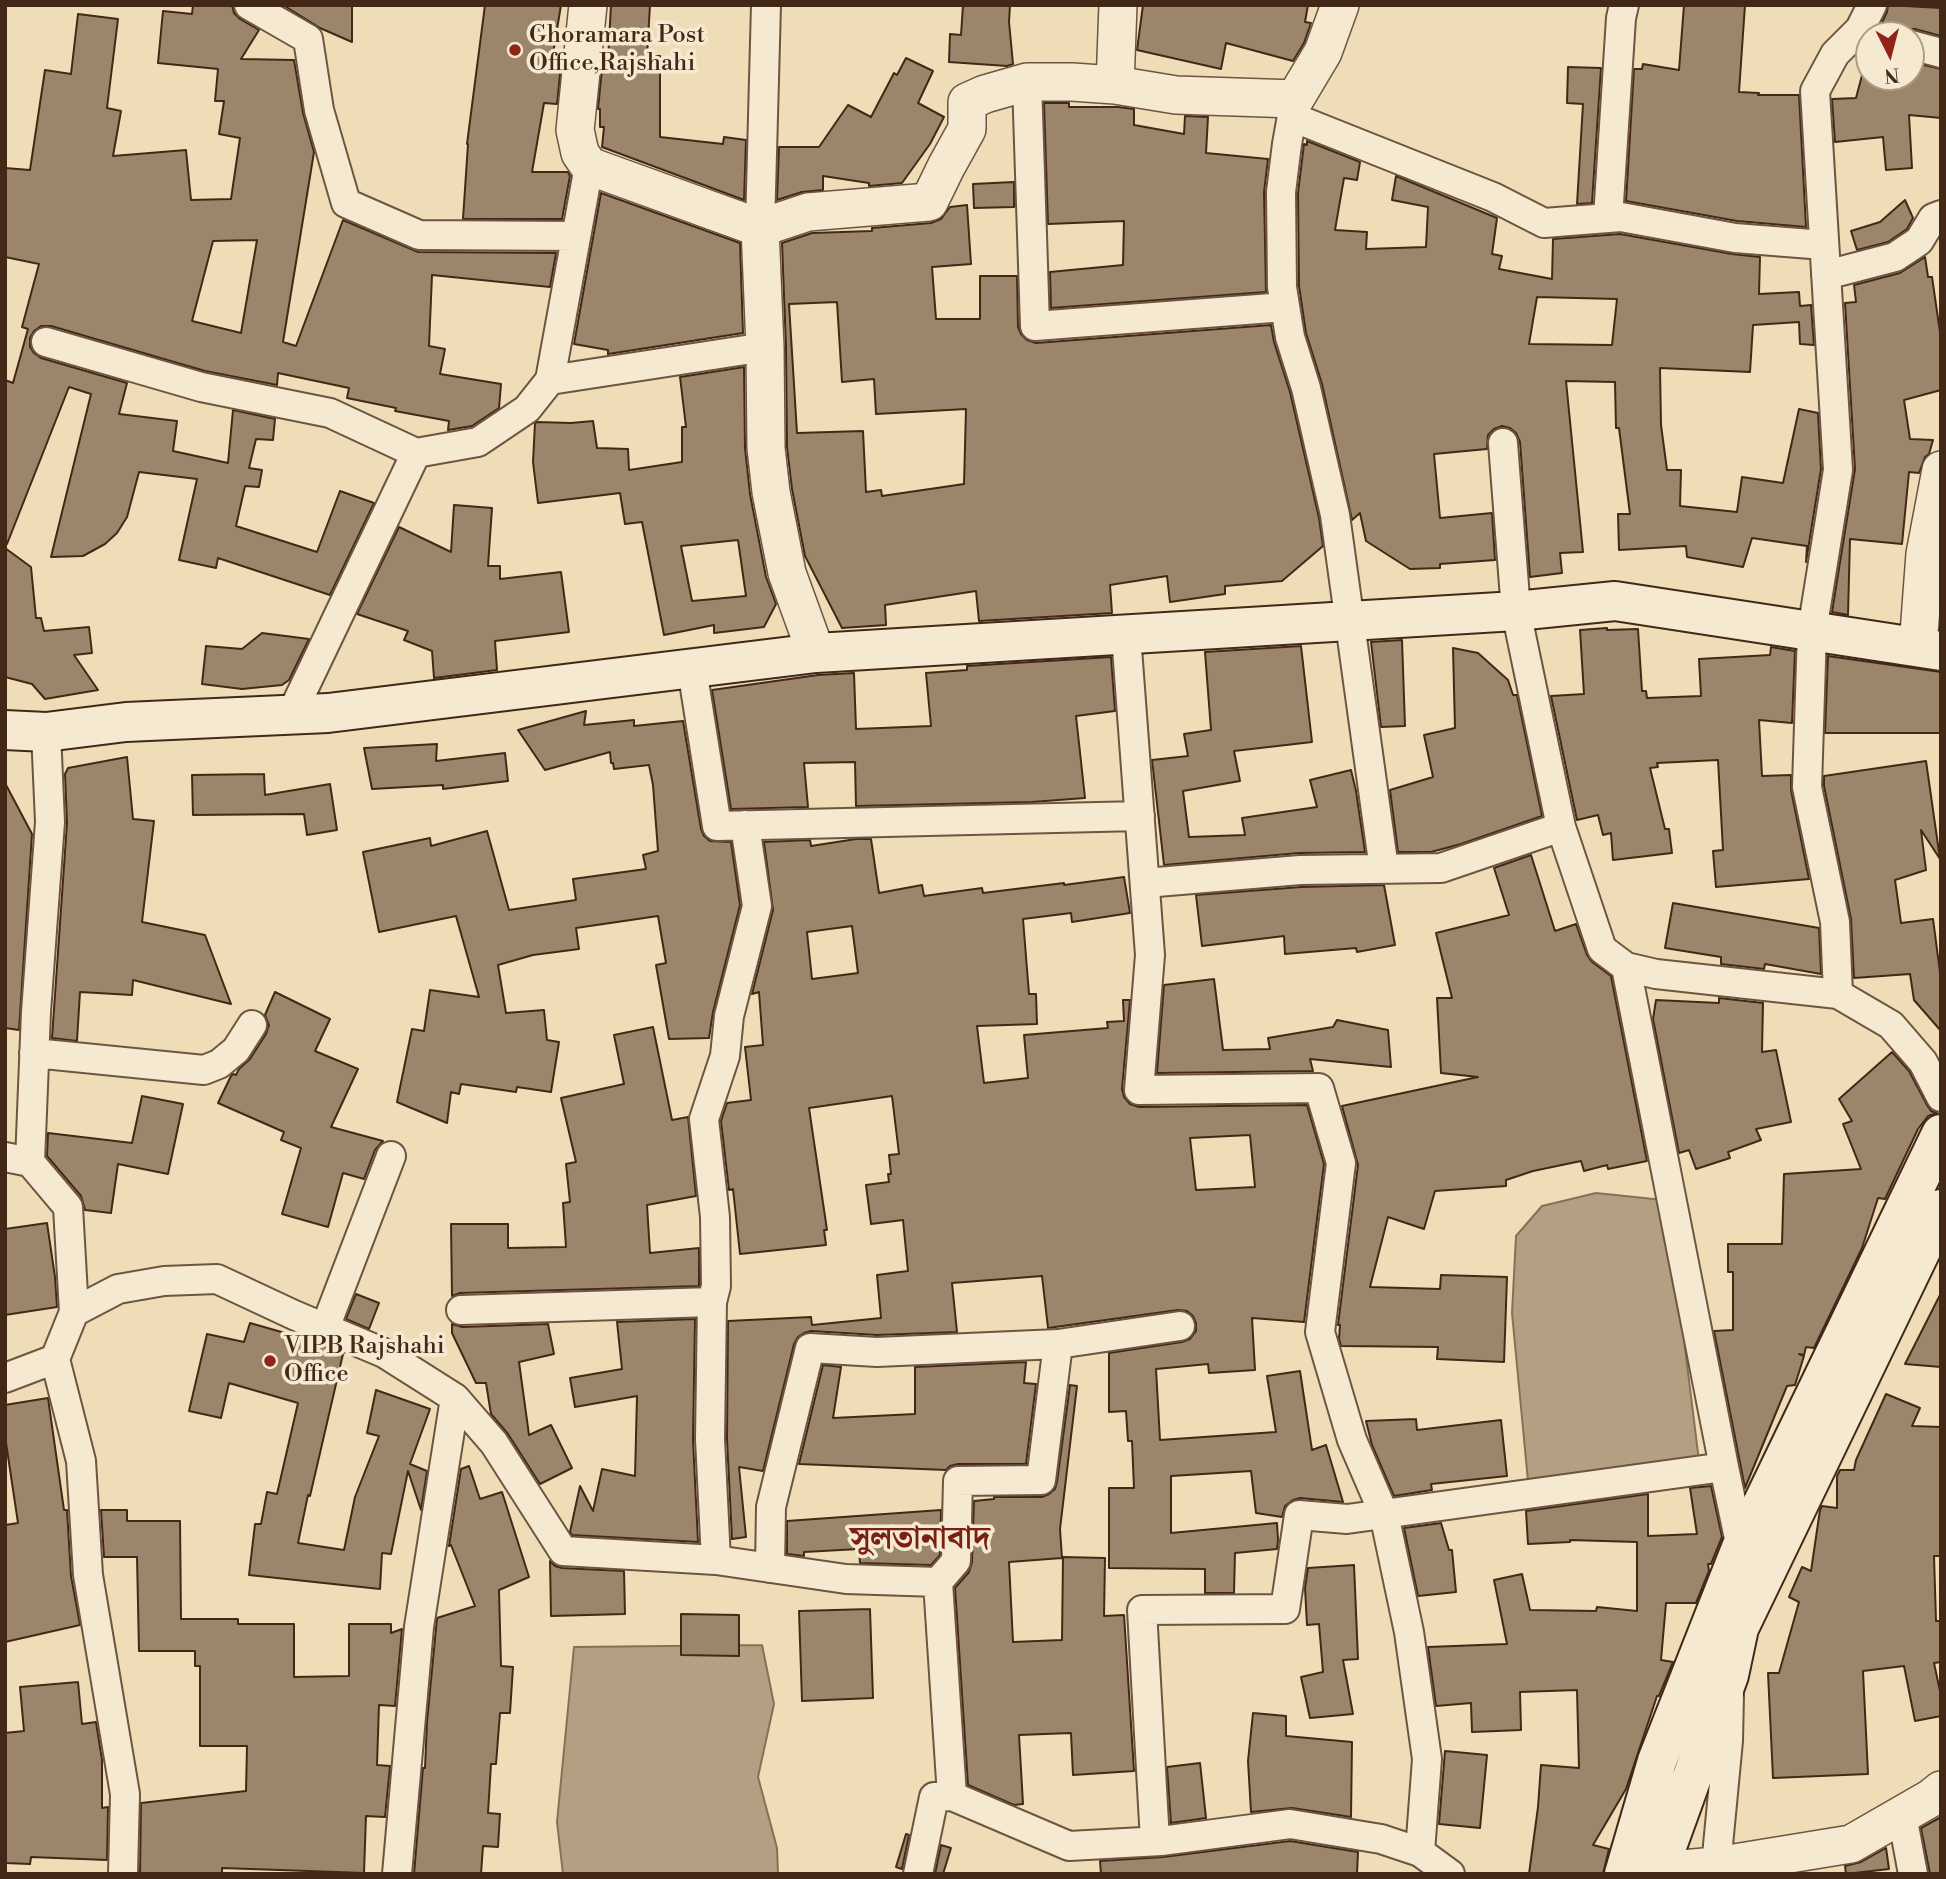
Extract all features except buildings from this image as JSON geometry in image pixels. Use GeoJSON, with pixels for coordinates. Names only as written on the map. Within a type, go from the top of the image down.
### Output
{"type":"FeatureCollection","features":[{"type":"Feature","properties":{"kind":"main road"},"geometry":{"type":"LineString","coordinates":[[5,730],[46,732],[126,722],[328,713],[816,653],[1516,611],[1615,601],[1929,649]]}},
{"type":"Feature","properties":{"kind":"main road"},"geometry":{"type":"LineString","coordinates":[[1641,1871],[1657,1761],[1754,1559],[1941,1134]]}},
{"type":"Feature","properties":{"kind":"main road"},"geometry":{"type":"LineString","coordinates":[[1641,1871],[1729,1675],[1754,1559],[1941,1209]]}},
{"type":"Feature","properties":{"kind":"street"},"geometry":{"type":"LineString","coordinates":[[249,5],[308,38],[319,110],[346,202],[419,235],[576,236]]}},
{"type":"Feature","properties":{"kind":"street"},"geometry":{"type":"LineString","coordinates":[[588,5],[575,130],[580,153],[589,166],[760,228],[808,212],[929,202],[967,129],[967,102],[1027,82],[1072,82],[1294,108],[1493,197],[1544,223],[1621,217],[1735,238],[1824,245]]}},
{"type":"Feature","properties":{"kind":"street"},"geometry":{"type":"LineString","coordinates":[[766,5],[760,228],[766,448],[771,492],[787,573],[816,653]]}},
{"type":"Feature","properties":{"kind":"street"},"geometry":{"type":"LineString","coordinates":[[1115,85],[1118,5]]}},
{"type":"Feature","properties":{"kind":"street"},"geometry":{"type":"LineString","coordinates":[[1340,5],[1323,52],[1294,108],[1281,192],[1282,287],[1290,337],[1306,388],[1332,502],[1384,869]]}},
{"type":"Feature","properties":{"kind":"street"},"geometry":{"type":"LineString","coordinates":[[1608,218],[1624,5]]}},
{"type":"Feature","properties":{"kind":"street"},"geometry":{"type":"LineString","coordinates":[[1838,994],[1835,922],[1807,787],[1812,631],[1838,470],[1815,91],[1835,54],[1855,37]]}},
{"type":"Feature","properties":{"kind":"street"},"geometry":{"type":"LineString","coordinates":[[1027,82],[1035,326],[1285,307]]}},
{"type":"Feature","properties":{"kind":"street"},"geometry":{"type":"LineString","coordinates":[[46,342],[201,387],[330,413],[416,453],[478,442],[527,409],[550,380],[589,166]]}},
{"type":"Feature","properties":{"kind":"street"},"geometry":{"type":"LineString","coordinates":[[1826,275],[1895,257],[1919,241],[1933,218],[1941,215]]}},
{"type":"Feature","properties":{"kind":"street"},"geometry":{"type":"LineString","coordinates":[[550,380],[765,347]]}},
{"type":"Feature","properties":{"kind":"street"},"geometry":{"type":"LineString","coordinates":[[1503,443],[1516,611],[1561,827],[1602,949],[1626,967],[1656,974],[1838,994],[1891,1025],[1923,1062],[1941,1097]]}},
{"type":"Feature","properties":{"kind":"street"},"geometry":{"type":"LineString","coordinates":[[291,715],[416,453]]}},
{"type":"Feature","properties":{"kind":"street"},"geometry":{"type":"LineString","coordinates":[[1929,649],[1925,554],[1941,470]]}},
{"type":"Feature","properties":{"kind":"street"},"geometry":{"type":"LineString","coordinates":[[1126,635],[1150,955],[1139,1090],[1319,1088],[1341,1163],[1320,1332],[1352,1440],[1384,1514],[1409,1632],[1427,1759],[1420,1852]]}},
{"type":"Feature","properties":{"kind":"street"},"geometry":{"type":"LineString","coordinates":[[692,668],[717,825],[1140,816]]}},
{"type":"Feature","properties":{"kind":"street"},"geometry":{"type":"LineString","coordinates":[[46,732],[50,822],[34,1053],[18,1159],[68,1207],[74,1312],[55,1359],[81,1461],[88,1575],[125,1794],[123,1874]]}},
{"type":"Feature","properties":{"kind":"street"},"geometry":{"type":"LineString","coordinates":[[716,1560],[710,1439],[712,1302],[716,1286],[715,1217],[704,1119],[725,1056],[729,1016],[757,906],[745,825]]}},
{"type":"Feature","properties":{"kind":"street"},"geometry":{"type":"LineString","coordinates":[[1145,883],[1300,870],[1441,868],[1561,827]]}},
{"type":"Feature","properties":{"kind":"street"},"geometry":{"type":"LineString","coordinates":[[1626,967],[1724,1467],[1754,1559]]}},
{"type":"Feature","properties":{"kind":"street"},"geometry":{"type":"LineString","coordinates":[[34,1053],[204,1070],[219,1064],[236,1051],[252,1025]]}},
{"type":"Feature","properties":{"kind":"street"},"geometry":{"type":"LineString","coordinates":[[325,1328],[391,1156]]}},
{"type":"Feature","properties":{"kind":"street"},"geometry":{"type":"LineString","coordinates":[[74,1312],[118,1289],[164,1281],[217,1279],[384,1353],[454,1398],[494,1443],[563,1551],[716,1560],[846,1579],[938,1582]]}},
{"type":"Feature","properties":{"kind":"street"},"geometry":{"type":"LineString","coordinates":[[461,1310],[712,1302]]}},
{"type":"Feature","properties":{"kind":"street"},"geometry":{"type":"LineString","coordinates":[[770,1568],[771,1507],[810,1348],[877,1352],[1058,1344],[1181,1326]]}},
{"type":"Feature","properties":{"kind":"street"},"geometry":{"type":"LineString","coordinates":[[953,1796],[938,1582],[956,1561],[958,1481],[1041,1480],[1058,1344]]}},
{"type":"Feature","properties":{"kind":"street"},"geometry":{"type":"LineString","coordinates":[[5,1378],[55,1359]]}},
{"type":"Feature","properties":{"kind":"street"},"geometry":{"type":"LineString","coordinates":[[397,1874],[419,1627],[454,1398]]}},
{"type":"Feature","properties":{"kind":"street"},"geometry":{"type":"LineString","coordinates":[[1154,1841],[1142,1610],[1285,1609],[1298,1515],[1347,1519],[1724,1467]]}},
{"type":"Feature","properties":{"kind":"street"},"geometry":{"type":"LineString","coordinates":[[1716,1866],[1728,1741],[1729,1675]]}},
{"type":"Feature","properties":{"kind":"street"},"geometry":{"type":"LineString","coordinates":[[1641,1871],[1716,1866],[1851,1844],[1941,1790]]}},
{"type":"Feature","properties":{"kind":"street"},"geometry":{"type":"LineString","coordinates":[[918,1874],[934,1797],[953,1796],[1069,1846],[1154,1841],[1290,1824],[1381,1839],[1420,1852],[1450,1874]]}},
{"type":"Feature","properties":{"kind":"street"},"geometry":{"type":"LineString","coordinates":[[1902,1815],[1913,1874]]}},
{"type":"Feature","properties":{"kind":"shaded area"},"geometry":{"type":"Polygon","coordinates":[[[1596,1193],[1663,1200],[1672,1243],[1699,1461],[1528,1481],[1512,1313],[1516,1236],[1542,1206],[1596,1193]]]}},
{"type":"Feature","properties":{"kind":"shaded area"},"geometry":{"type":"Polygon","coordinates":[[[762,1645],[774,1704],[758,1777],[777,1848],[778,1874],[563,1874],[557,1822],[574,1647],[762,1645]]]}},
{"type":"Feature","properties":{"kind":"place","name":"Ghoramara Post Office,Rajshahi"},"geometry":{"type":"Point","coordinates":[515,50]}},
{"type":"Feature","properties":{"kind":"place","name":"VIPB Rajshahi Office"},"geometry":{"type":"Point","coordinates":[270,1361]}},
{"type":"Feature","properties":{"kind":"district","name":"সুলতানাবাদ"},"geometry":{"type":"Point","coordinates":[920,1540]}}]}
